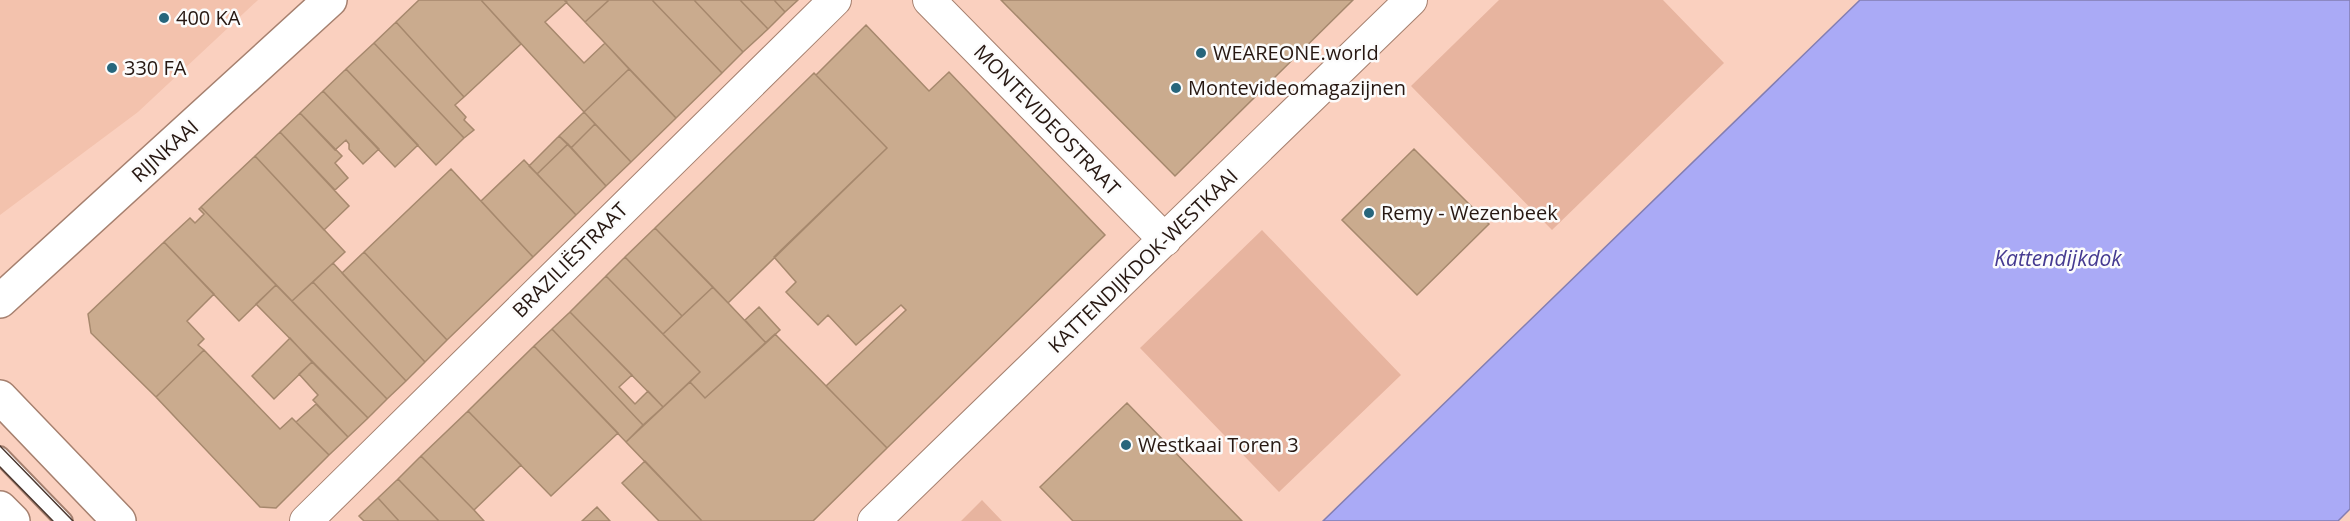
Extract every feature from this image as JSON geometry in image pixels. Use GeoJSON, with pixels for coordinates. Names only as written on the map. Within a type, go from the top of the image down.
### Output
{"type":"FeatureCollection","features":[{"type":"Feature","properties":{"kind":"street","name":"RIJNKAAI"},"geometry":{"type":"LineString","coordinates":[[0,301],[330,0]]}},
{"type":"Feature","properties":{"kind":"street","name":"BRAZILIËSTRAAT"},"geometry":{"type":"LineString","coordinates":[[306,521],[835,0]]}},
{"type":"Feature","properties":{"kind":"street","name":"MONTEVIDEOSTRAAT"},"geometry":{"type":"LineString","coordinates":[[929,0],[1164,240]]}},
{"type":"Feature","properties":{"kind":"street","name":"KATTENDIJKDOK-WESTKAAI"},"geometry":{"type":"LineString","coordinates":[[874,521],[1411,0]]}},
{"type":"Feature","properties":{"kind":"street"},"geometry":{"type":"LineString","coordinates":[[0,398],[119,521]]}},
{"type":"Feature","properties":{"kind":"street"},"geometry":{"type":"LineString","coordinates":[[0,508],[13,521]]}},
{"type":"Feature","properties":{"kind":"lane"},"geometry":{"type":"LineString","coordinates":[[0,455],[64,521]]}},
{"type":"Feature","properties":{"kind":"shaded area"},"geometry":{"type":"Polygon","coordinates":[[[0,0],[258,0],[138,112],[0,215],[0,0]]]}},
{"type":"Feature","properties":{"kind":"shaded area"},"geometry":{"type":"Polygon","coordinates":[[[1499,0],[1663,0],[1724,63],[1552,230],[1411,86],[1499,0]]]}},
{"type":"Feature","properties":{"kind":"shaded area"},"geometry":{"type":"Polygon","coordinates":[[[1262,230],[1401,375],[1279,492],[1140,348],[1262,230]]]}},
{"type":"Feature","properties":{"kind":"shaded area"},"geometry":{"type":"Polygon","coordinates":[[[982,500],[1002,521],[961,521],[982,500]]]}},
{"type":"Feature","properties":{"kind":"water","name":"Kattendijkdok"},"geometry":{"type":"Polygon","coordinates":[[[1860,0],[2350,0],[2350,509],[2338,521],[1323,521],[1860,0]]]}},
{"type":"Feature","properties":{"kind":"building"},"geometry":{"type":"Polygon","coordinates":[[[419,0],[481,0],[521,44],[464,97],[396,22],[419,0]]]}},
{"type":"Feature","properties":{"kind":"building"},"geometry":{"type":"Polygon","coordinates":[[[481,0],[564,0],[567,2],[545,22],[584,63],[605,43],[629,69],[584,112],[481,0]]]}},
{"type":"Feature","properties":{"kind":"building"},"geometry":{"type":"Polygon","coordinates":[[[564,0],[607,0],[608,1],[585,22],[564,0]]]}},
{"type":"Feature","properties":{"kind":"building"},"geometry":{"type":"Polygon","coordinates":[[[609,0],[652,0],[722,73],[676,118],[585,22],[609,0]]]}},
{"type":"Feature","properties":{"kind":"building"},"geometry":{"type":"Polygon","coordinates":[[[652,0],[694,0],[743,52],[722,73],[652,0]]]}},
{"type":"Feature","properties":{"kind":"building"},"geometry":{"type":"Polygon","coordinates":[[[694,0],[740,0],[768,29],[743,52],[694,0]]]}},
{"type":"Feature","properties":{"kind":"building"},"geometry":{"type":"Polygon","coordinates":[[[740,0],[774,0],[785,12],[768,29],[740,0]]]}},
{"type":"Feature","properties":{"kind":"building"},"geometry":{"type":"Polygon","coordinates":[[[774,0],[798,0],[785,12],[774,0]]]}},
{"type":"Feature","properties":{"kind":"building","name":"Montevideomagazijnen"},"geometry":{"type":"Polygon","coordinates":[[[1001,0],[1353,0],[1175,176],[1001,0]]]}},
{"type":"Feature","properties":{"kind":"building"},"geometry":{"type":"Polygon","coordinates":[[[396,22],[464,97],[455,105],[466,117],[464,120],[474,130],[464,138],[374,43],[396,22]]]}},
{"type":"Feature","properties":{"kind":"building"},"geometry":{"type":"Polygon","coordinates":[[[866,25],[929,91],[949,72],[1105,235],[887,448],[826,386],[906,310],[901,305],[856,345],[828,315],[818,325],[786,292],[796,282],[774,257],[887,148],[816,75],[866,25]]]}},
{"type":"Feature","properties":{"kind":"building"},"geometry":{"type":"Polygon","coordinates":[[[374,43],[464,138],[436,165],[346,69],[374,43]]]}},
{"type":"Feature","properties":{"kind":"building"},"geometry":{"type":"Polygon","coordinates":[[[346,69],[418,145],[395,167],[323,91],[346,69]]]}},
{"type":"Feature","properties":{"kind":"building"},"geometry":{"type":"Polygon","coordinates":[[[629,69],[676,118],[631,162],[584,112],[629,69]]]}},
{"type":"Feature","properties":{"kind":"building"},"geometry":{"type":"Polygon","coordinates":[[[814,73],[887,148],[728,303],[655,228],[814,73]]]}},
{"type":"Feature","properties":{"kind":"building"},"geometry":{"type":"Polygon","coordinates":[[[323,91],[379,149],[363,164],[349,149],[346,140],[335,150],[300,113],[323,91]]]}},
{"type":"Feature","properties":{"kind":"building"},"geometry":{"type":"Polygon","coordinates":[[[584,112],[595,124],[571,148],[559,136],[584,112]]]}},
{"type":"Feature","properties":{"kind":"building"},"geometry":{"type":"Polygon","coordinates":[[[300,113],[342,156],[335,163],[348,178],[335,190],[280,132],[300,113]]]}},
{"type":"Feature","properties":{"kind":"building"},"geometry":{"type":"Polygon","coordinates":[[[595,124],[631,162],[606,186],[571,148],[595,124]]]}},
{"type":"Feature","properties":{"kind":"building"},"geometry":{"type":"Polygon","coordinates":[[[280,132],[349,206],[324,230],[255,156],[280,132]]]}},
{"type":"Feature","properties":{"kind":"building"},"geometry":{"type":"Polygon","coordinates":[[[559,136],[568,144],[537,174],[529,166],[559,136]]]}},
{"type":"Feature","properties":{"kind":"building"},"geometry":{"type":"Polygon","coordinates":[[[568,144],[606,186],[576,215],[537,174],[568,144]]]}},
{"type":"Feature","properties":{"kind":"building"},"geometry":{"type":"Polygon","coordinates":[[[1414,149],[1489,224],[1417,295],[1342,220],[1414,149]]]}},
{"type":"Feature","properties":{"kind":"building"},"geometry":{"type":"Polygon","coordinates":[[[255,156],[345,252],[292,301],[201,207],[255,156]]]}},
{"type":"Feature","properties":{"kind":"building"},"geometry":{"type":"Polygon","coordinates":[[[524,160],[576,215],[533,257],[481,201],[524,160]]]}},
{"type":"Feature","properties":{"kind":"building"},"geometry":{"type":"Polygon","coordinates":[[[451,169],[533,257],[447,340],[364,252],[451,169]]]}},
{"type":"Feature","properties":{"kind":"building"},"geometry":{"type":"Polygon","coordinates":[[[201,207],[276,285],[239,321],[164,242],[190,218],[195,223],[204,214],[199,209],[201,207]]]}},
{"type":"Feature","properties":{"kind":"building"},"geometry":{"type":"Polygon","coordinates":[[[655,228],[713,287],[682,316],[625,257],[655,228]]]}},
{"type":"Feature","properties":{"kind":"building"},"geometry":{"type":"Polygon","coordinates":[[[164,242],[214,294],[187,321],[204,339],[198,345],[204,350],[156,397],[91,333],[88,314],[164,242]]]}},
{"type":"Feature","properties":{"kind":"building"},"geometry":{"type":"Polygon","coordinates":[[[364,252],[447,340],[425,362],[342,273],[364,252]]]}},
{"type":"Feature","properties":{"kind":"building"},"geometry":{"type":"Polygon","coordinates":[[[625,257],[682,316],[663,334],[606,276],[625,257]]]}},
{"type":"Feature","properties":{"kind":"building"},"geometry":{"type":"Polygon","coordinates":[[[333,263],[425,362],[406,381],[313,282],[333,263]]]}},
{"type":"Feature","properties":{"kind":"building"},"geometry":{"type":"Polygon","coordinates":[[[606,276],[700,372],[663,407],[570,312],[606,276]]]}},
{"type":"Feature","properties":{"kind":"building"},"geometry":{"type":"Polygon","coordinates":[[[313,282],[406,381],[387,399],[292,301],[313,282]]]}},
{"type":"Feature","properties":{"kind":"building"},"geometry":{"type":"Polygon","coordinates":[[[276,285],[387,399],[368,418],[256,304],[276,285]]]}},
{"type":"Feature","properties":{"kind":"building"},"geometry":{"type":"Polygon","coordinates":[[[713,287],[766,343],[705,398],[690,382],[700,372],[663,334],[713,287]]]}},
{"type":"Feature","properties":{"kind":"building"},"geometry":{"type":"Polygon","coordinates":[[[759,307],[780,330],[766,343],[745,320],[759,307]]]}},
{"type":"Feature","properties":{"kind":"building"},"geometry":{"type":"Polygon","coordinates":[[[570,312],[632,375],[619,387],[635,404],[648,391],[663,407],[643,425],[552,329],[570,312]]]}},
{"type":"Feature","properties":{"kind":"building"},"geometry":{"type":"Polygon","coordinates":[[[552,329],[643,425],[626,442],[534,346],[552,329]]]}},
{"type":"Feature","properties":{"kind":"building"},"geometry":{"type":"Polygon","coordinates":[[[775,334],[887,448],[813,521],[702,521],[626,442],[690,382],[705,398],[775,334]]]}},
{"type":"Feature","properties":{"kind":"building"},"geometry":{"type":"Polygon","coordinates":[[[290,338],[312,362],[274,399],[252,376],[290,338]]]}},
{"type":"Feature","properties":{"kind":"building"},"geometry":{"type":"Polygon","coordinates":[[[534,346],[618,433],[551,496],[468,411],[534,346]]]}},
{"type":"Feature","properties":{"kind":"building"},"geometry":{"type":"Polygon","coordinates":[[[204,350],[280,429],[292,418],[329,455],[276,508],[260,507],[156,397],[204,350]]]}},
{"type":"Feature","properties":{"kind":"building"},"geometry":{"type":"Polygon","coordinates":[[[312,362],[368,418],[348,437],[313,400],[318,395],[299,374],[312,362]]]}},
{"type":"Feature","properties":{"kind":"building","name":"Westkaai Toren 3"},"geometry":{"type":"Polygon","coordinates":[[[1127,403],[1242,521],[1073,521],[1040,487],[1127,403]]]}},
{"type":"Feature","properties":{"kind":"building"},"geometry":{"type":"Polygon","coordinates":[[[316,404],[348,437],[329,455],[296,422],[316,404]]]}},
{"type":"Feature","properties":{"kind":"building"},"geometry":{"type":"Polygon","coordinates":[[[468,411],[521,465],[474,510],[421,456],[468,411]]]}},
{"type":"Feature","properties":{"kind":"building"},"geometry":{"type":"Polygon","coordinates":[[[421,456],[484,521],[439,521],[398,479],[421,456]]]}},
{"type":"Feature","properties":{"kind":"building"},"geometry":{"type":"Polygon","coordinates":[[[645,461],[702,521],[659,521],[622,483],[645,461]]]}},
{"type":"Feature","properties":{"kind":"building"},"geometry":{"type":"Polygon","coordinates":[[[398,479],[439,521],[399,521],[378,498],[398,479]]]}},
{"type":"Feature","properties":{"kind":"building"},"geometry":{"type":"Polygon","coordinates":[[[378,498],[399,521],[364,521],[359,516],[378,498]]]}},
{"type":"Feature","properties":{"kind":"building"},"geometry":{"type":"Polygon","coordinates":[[[597,507],[610,521],[582,521],[597,507]]]}},
{"type":"Feature","properties":{"kind":"tram line"},"geometry":{"type":"LineString","coordinates":[[0,446],[73,521]]}},
{"type":"Feature","properties":{"kind":"tram line"},"geometry":{"type":"LineString","coordinates":[[0,467],[53,521]]}},
{"type":"Feature","properties":{"kind":"place","name":"400 KA"},"geometry":{"type":"Point","coordinates":[164,18]}},
{"type":"Feature","properties":{"kind":"place","name":"WEAREONE.world"},"geometry":{"type":"Point","coordinates":[1201,53]}},
{"type":"Feature","properties":{"kind":"place","name":"330 FA"},"geometry":{"type":"Point","coordinates":[112,68]}},
{"type":"Feature","properties":{"kind":"place","name":"Montevideomagazijnen"},"geometry":{"type":"Point","coordinates":[1176,88]}},
{"type":"Feature","properties":{"kind":"place","name":"Remy - Wezenbeek"},"geometry":{"type":"Point","coordinates":[1369,213]}},
{"type":"Feature","properties":{"kind":"place","name":"Westkaai Toren 3"},"geometry":{"type":"Point","coordinates":[1126,445]}}]}
